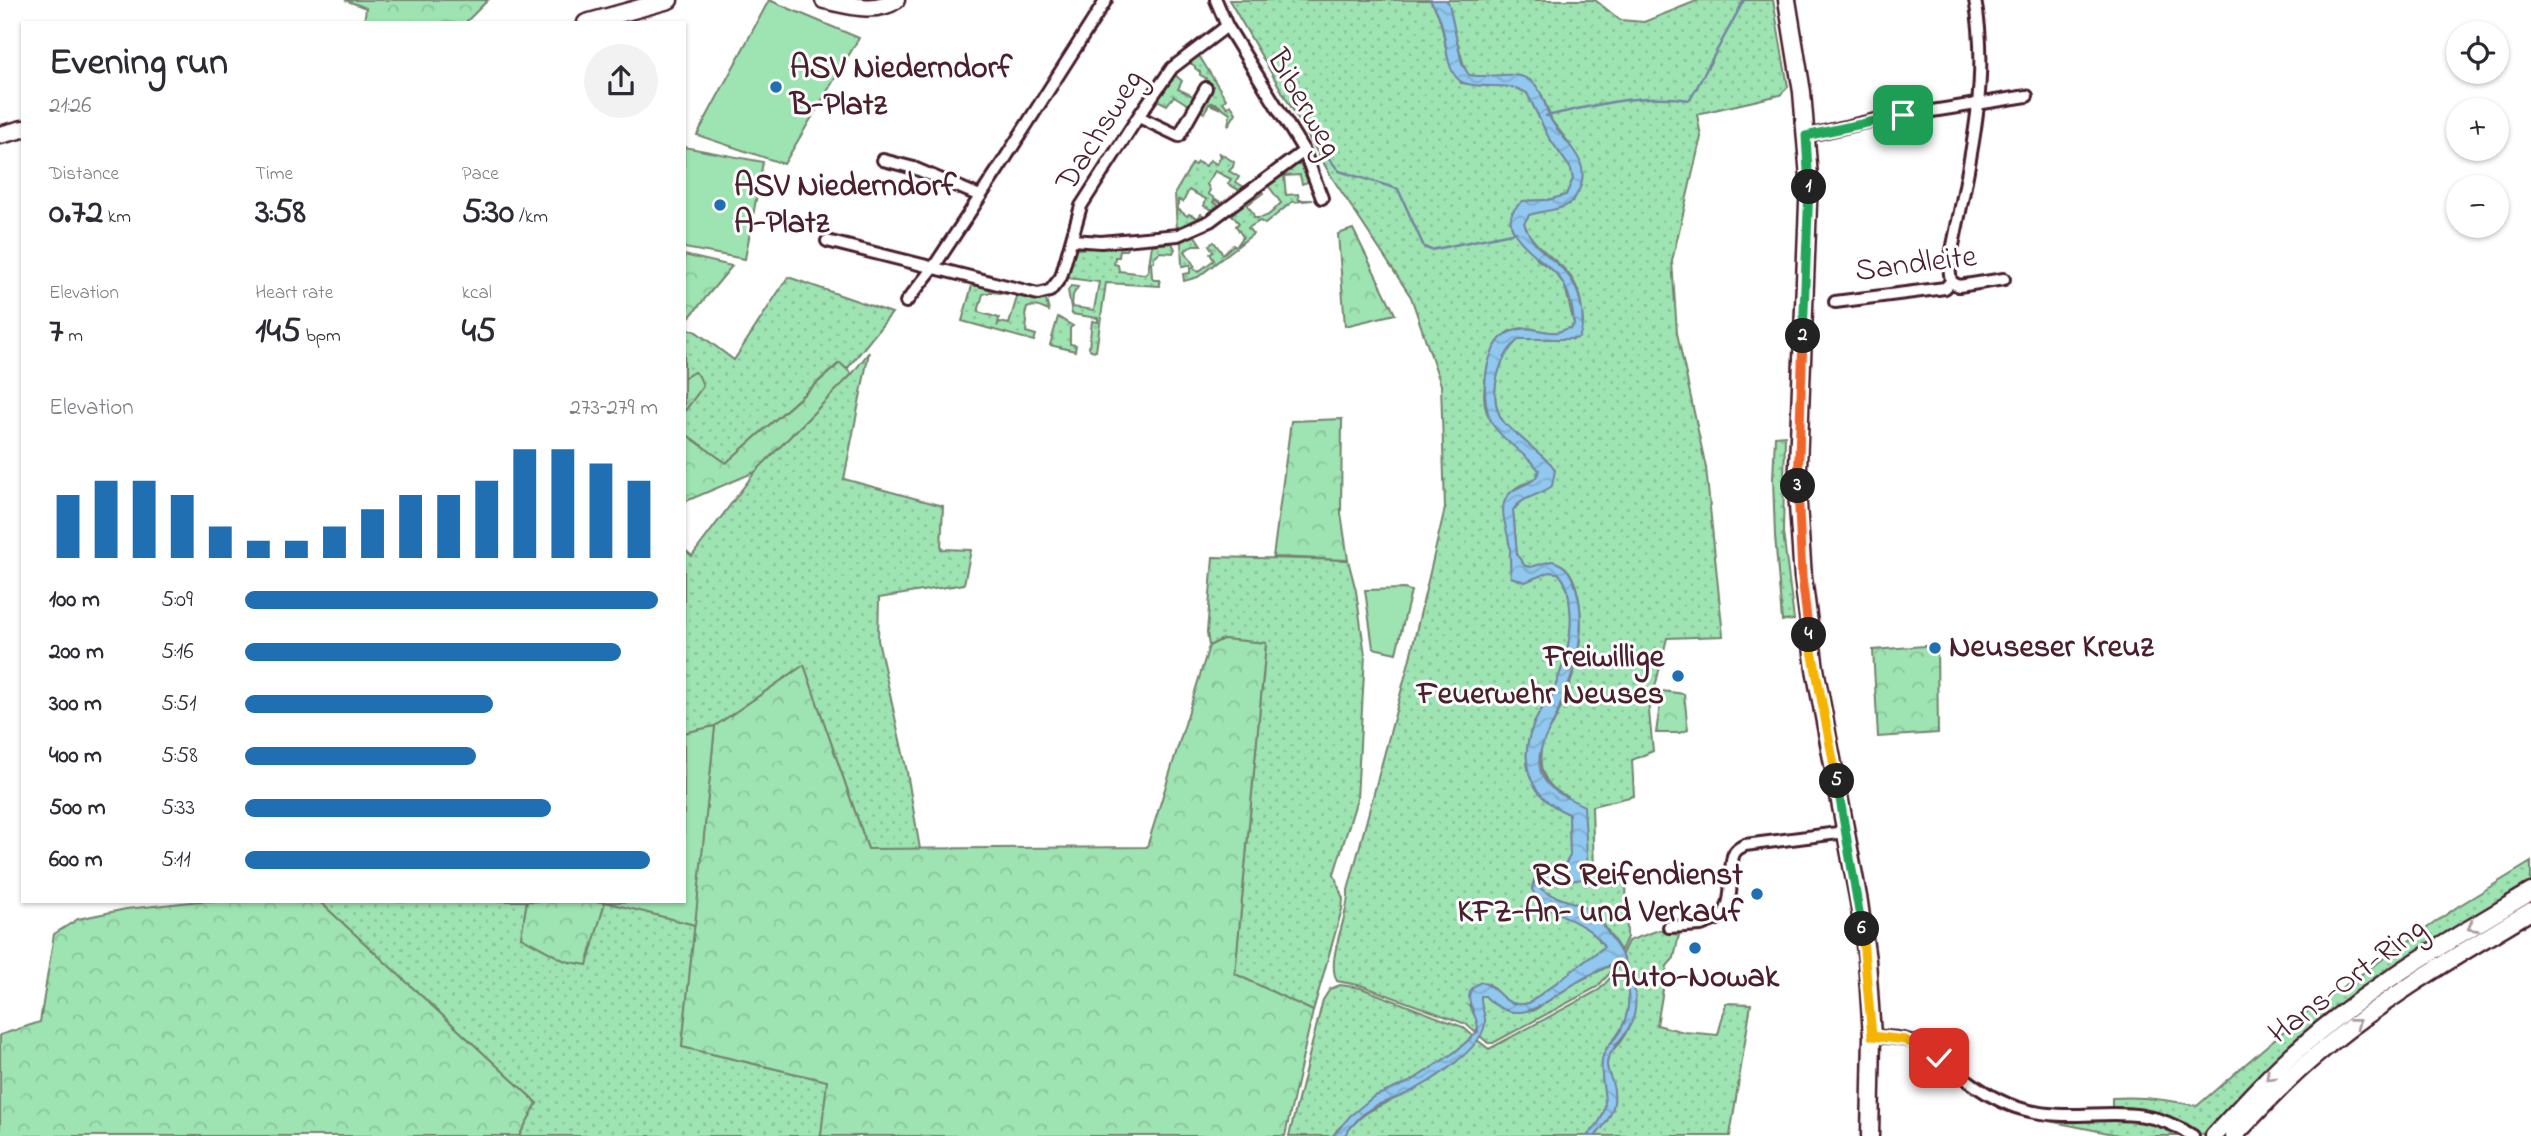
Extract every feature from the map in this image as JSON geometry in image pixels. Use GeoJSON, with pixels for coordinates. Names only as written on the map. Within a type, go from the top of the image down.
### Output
{"type":"FeatureCollection","features":[{"type":"Feature","properties":{"kind":"main road"},"geometry":{"type":"LineString","coordinates":[[593,21],[669,0]]}},
{"type":"Feature","properties":{"kind":"main road"},"geometry":{"type":"LineString","coordinates":[[824,0],[863,8],[886,6],[897,0]]}},
{"type":"Feature","properties":{"kind":"main road"},"geometry":{"type":"LineString","coordinates":[[1787,0],[1806,136],[1810,211],[1797,491],[1807,621],[1862,925],[1872,1036],[1870,1136]]}},
{"type":"Feature","properties":{"kind":"main road"},"geometry":{"type":"LineString","coordinates":[[0,135],[21,130]]}},
{"type":"Feature","properties":{"kind":"main road","name":"Hans-Ort-Ring"},"geometry":{"type":"LineString","coordinates":[[2214,1136],[2264,1082],[2309,1040],[2367,994],[2427,954],[2531,892]]}},
{"type":"Feature","properties":{"kind":"main road","name":"Hans-Ort-Ring"},"geometry":{"type":"LineString","coordinates":[[2234,1136],[2287,1080],[2374,1010],[2531,911]]}},
{"type":"Feature","properties":{"kind":"street"},"geometry":{"type":"LineString","coordinates":[[906,302],[933,268],[1106,0]]}},
{"type":"Feature","properties":{"kind":"street","name":"Biberweg"},"geometry":{"type":"LineString","coordinates":[[1216,0],[1227,26],[1304,151],[1322,198]]}},
{"type":"Feature","properties":{"kind":"street"},"geometry":{"type":"LineString","coordinates":[[1951,282],[1949,266],[1979,103],[1979,18],[1975,0]]}},
{"type":"Feature","properties":{"kind":"street","name":"Dachsweg"},"geometry":{"type":"LineString","coordinates":[[933,268],[1038,294],[1050,291],[1061,277],[1081,206],[1139,117],[1172,68],[1227,26]]}},
{"type":"Feature","properties":{"kind":"street"},"geometry":{"type":"LineString","coordinates":[[1139,117],[1179,136],[1206,88]]}},
{"type":"Feature","properties":{"kind":"street"},"geometry":{"type":"LineString","coordinates":[[1806,136],[1875,120],[2027,96]]}},
{"type":"Feature","properties":{"kind":"street"},"geometry":{"type":"LineString","coordinates":[[1072,240],[1101,242],[1178,235],[1210,221],[1304,151]]}},
{"type":"Feature","properties":{"kind":"street"},"geometry":{"type":"LineString","coordinates":[[883,160],[914,168],[980,196]]}},
{"type":"Feature","properties":{"kind":"street"},"geometry":{"type":"LineString","coordinates":[[827,241],[933,268]]}},
{"type":"Feature","properties":{"kind":"street","name":"Sandleite"},"geometry":{"type":"LineString","coordinates":[[1835,302],[1945,288],[1951,282],[1959,286],[2004,279]]}},
{"type":"Feature","properties":{"kind":"street"},"geometry":{"type":"LineString","coordinates":[[1669,927],[1701,925],[1722,917],[1731,891],[1733,856],[1737,849],[1745,845],[1846,832]]}},
{"type":"Feature","properties":{"kind":"street"},"geometry":{"type":"LineString","coordinates":[[1872,1036],[1905,1040],[1918,1045],[1983,1092],[2022,1109],[2039,1114],[2115,1113],[2146,1116],[2164,1120],[2193,1136]]}},
{"type":"Feature","properties":{"kind":"green space"},"geometry":{"type":"Polygon","coordinates":[[[345,0],[488,0],[467,21],[364,21],[366,8],[345,0]]]}},
{"type":"Feature","properties":{"kind":"green space","name":"ASV Niederndorf B-Platz"},"geometry":{"type":"Polygon","coordinates":[[[769,0],[859,38],[784,164],[697,135],[769,0]]]}},
{"type":"Feature","properties":{"kind":"green space"},"geometry":{"type":"Polygon","coordinates":[[[1229,0],[1430,0],[1440,21],[1448,58],[1461,83],[1513,87],[1527,93],[1548,136],[1571,169],[1573,179],[1566,195],[1548,200],[1523,201],[1512,212],[1538,260],[1554,271],[1565,286],[1574,324],[1572,328],[1557,332],[1517,329],[1502,337],[1487,369],[1484,395],[1485,406],[1493,423],[1539,470],[1535,479],[1519,486],[1506,498],[1504,515],[1510,546],[1511,577],[1525,582],[1549,572],[1558,573],[1565,584],[1570,602],[1569,641],[1564,663],[1552,695],[1533,727],[1527,757],[1534,784],[1542,796],[1569,814],[1570,856],[1564,866],[1549,867],[1534,880],[1532,889],[1548,906],[1593,934],[1604,947],[1529,1003],[1512,1003],[1489,984],[1469,1005],[1479,1024],[1476,1033],[1466,1024],[1363,986],[1337,981],[1334,972],[1348,890],[1409,662],[1445,508],[1441,385],[1411,297],[1331,176],[1229,0]]]}},
{"type":"Feature","properties":{"kind":"green space"},"geometry":{"type":"Polygon","coordinates":[[[1446,0],[1595,0],[1620,20],[1644,22],[1699,0],[1773,0],[1788,87],[1780,95],[1697,114],[1701,137],[1672,261],[1677,333],[1706,468],[1723,636],[1667,638],[1649,712],[1653,751],[1632,760],[1634,796],[1592,806],[1594,871],[1626,871],[1627,937],[1621,951],[1603,924],[1590,911],[1540,888],[1546,880],[1558,882],[1588,865],[1568,797],[1559,793],[1547,781],[1540,758],[1543,740],[1553,725],[1575,667],[1581,613],[1574,582],[1565,568],[1552,561],[1525,566],[1517,555],[1513,510],[1524,499],[1545,491],[1551,464],[1504,423],[1496,402],[1495,390],[1505,356],[1519,339],[1574,339],[1583,324],[1579,295],[1571,277],[1535,242],[1524,223],[1529,215],[1572,202],[1581,185],[1569,143],[1552,121],[1542,95],[1521,76],[1476,76],[1469,75],[1465,70],[1446,0]]]}},
{"type":"Feature","properties":{"kind":"green space"},"geometry":{"type":"Polygon","coordinates":[[[1198,54],[1226,99],[1223,102],[1227,107],[1231,105],[1236,113],[1228,126],[1230,113],[1215,103],[1210,103],[1221,109],[1209,104],[1204,113],[1197,108],[1206,78],[1188,62],[1198,54]]]}},
{"type":"Feature","properties":{"kind":"green space"},"geometry":{"type":"Polygon","coordinates":[[[1174,74],[1182,81],[1178,89],[1195,97],[1190,106],[1174,96],[1167,105],[1155,99],[1174,74]]]}},
{"type":"Feature","properties":{"kind":"green space","name":"ASV Niederndorf A-Platz"},"geometry":{"type":"Polygon","coordinates":[[[686,147],[763,162],[745,259],[686,248],[686,147]]]}},
{"type":"Feature","properties":{"kind":"green space"},"geometry":{"type":"Polygon","coordinates":[[[1218,152],[1234,162],[1229,171],[1239,177],[1236,182],[1244,187],[1239,190],[1228,184],[1231,179],[1215,171],[1207,184],[1210,190],[1208,194],[1222,203],[1214,200],[1213,202],[1219,205],[1213,210],[1204,206],[1206,199],[1189,190],[1183,202],[1178,200],[1178,209],[1187,216],[1205,216],[1177,231],[1175,193],[1192,164],[1197,162],[1206,166],[1210,160],[1217,164],[1221,156],[1218,152]]]}},
{"type":"Feature","properties":{"kind":"green space"},"geometry":{"type":"Polygon","coordinates":[[[1292,165],[1301,165],[1308,182],[1302,184],[1300,175],[1284,176],[1286,195],[1298,194],[1299,200],[1313,200],[1292,202],[1265,224],[1260,221],[1248,228],[1253,234],[1198,277],[1184,281],[1183,274],[1190,273],[1190,265],[1182,266],[1181,241],[1195,236],[1201,245],[1193,245],[1185,251],[1195,267],[1193,268],[1198,272],[1214,260],[1209,245],[1214,242],[1223,254],[1233,245],[1236,247],[1243,237],[1236,226],[1239,223],[1229,212],[1260,189],[1263,193],[1247,205],[1254,218],[1269,215],[1281,203],[1267,184],[1292,165]]]}},
{"type":"Feature","properties":{"kind":"green space"},"geometry":{"type":"Polygon","coordinates":[[[1353,229],[1395,314],[1345,326],[1338,234],[1353,229]]]}},
{"type":"Feature","properties":{"kind":"green space"},"geometry":{"type":"Polygon","coordinates":[[[1172,243],[1175,249],[1173,253],[1160,252],[1154,257],[1154,262],[1151,262],[1152,277],[1154,280],[1160,280],[1160,286],[1106,283],[1096,351],[1091,350],[1092,321],[1098,322],[1098,318],[1072,314],[1068,290],[1071,286],[1078,287],[1073,295],[1072,307],[1094,310],[1099,282],[1067,278],[1073,254],[1077,249],[1129,245],[1126,250],[1120,250],[1114,264],[1118,265],[1119,271],[1145,274],[1148,271],[1152,245],[1172,243]]]}},
{"type":"Feature","properties":{"kind":"green space"},"geometry":{"type":"Polygon","coordinates":[[[686,255],[732,266],[686,322],[686,255]]]}},
{"type":"Feature","properties":{"kind":"green space"},"geometry":{"type":"Polygon","coordinates":[[[788,277],[892,313],[847,369],[839,363],[726,463],[686,434],[686,409],[703,386],[694,372],[686,377],[686,329],[695,331],[734,360],[788,277]]]}},
{"type":"Feature","properties":{"kind":"green space"},"geometry":{"type":"Polygon","coordinates":[[[973,282],[1009,292],[983,294],[978,312],[999,318],[998,324],[1009,324],[1018,294],[1046,300],[1049,311],[1036,306],[1027,308],[1026,332],[1036,335],[1034,341],[962,321],[973,282]]]}},
{"type":"Feature","properties":{"kind":"green space"},"geometry":{"type":"Polygon","coordinates":[[[1058,317],[1073,326],[1070,328],[1070,344],[1076,345],[1075,351],[1050,345],[1058,317]]]}},
{"type":"Feature","properties":{"kind":"green space"},"geometry":{"type":"Polygon","coordinates":[[[869,352],[844,479],[943,506],[941,549],[971,550],[964,584],[879,598],[878,640],[907,772],[920,849],[868,849],[804,665],[715,726],[686,733],[686,551],[692,556],[755,472],[852,374],[869,352]]]}},
{"type":"Feature","properties":{"kind":"green space"},"geometry":{"type":"Polygon","coordinates":[[[840,363],[852,374],[755,472],[686,501],[686,434],[726,463],[840,363]]]}},
{"type":"Feature","properties":{"kind":"green space"},"geometry":{"type":"Polygon","coordinates":[[[694,372],[703,386],[686,409],[686,377],[694,372]]]}},
{"type":"Feature","properties":{"kind":"green space"},"geometry":{"type":"Polygon","coordinates":[[[1342,419],[1341,513],[1348,560],[1273,557],[1291,421],[1342,419]]]}},
{"type":"Feature","properties":{"kind":"green space"},"geometry":{"type":"Polygon","coordinates":[[[1785,435],[1783,532],[1794,620],[1782,621],[1773,479],[1775,436],[1785,435]]]}},
{"type":"Feature","properties":{"kind":"green space"},"geometry":{"type":"Polygon","coordinates":[[[1213,557],[1348,560],[1356,591],[1365,655],[1357,799],[1334,874],[1343,899],[1342,909],[1313,1011],[1235,974],[1266,644],[1223,639],[1209,646],[1207,633],[1213,557]]]}},
{"type":"Feature","properties":{"kind":"green space"},"geometry":{"type":"Polygon","coordinates":[[[1365,590],[1411,591],[1396,653],[1373,648],[1365,590]]]}},
{"type":"Feature","properties":{"kind":"green space"},"geometry":{"type":"Polygon","coordinates":[[[1223,639],[1266,643],[1235,974],[1313,1011],[1285,1136],[821,1136],[827,1081],[682,1047],[715,726],[804,665],[868,849],[1147,847],[1209,646],[1223,639]]]}},
{"type":"Feature","properties":{"kind":"green space"},"geometry":{"type":"Polygon","coordinates":[[[1937,645],[1938,733],[1878,737],[1873,650],[1937,645]]]}},
{"type":"Feature","properties":{"kind":"green space"},"geometry":{"type":"Polygon","coordinates":[[[1662,691],[1684,694],[1688,730],[1679,733],[1656,733],[1662,691]]]}},
{"type":"Feature","properties":{"kind":"green space"},"geometry":{"type":"Polygon","coordinates":[[[715,726],[695,925],[609,903],[686,903],[686,733],[715,726]]]}},
{"type":"Feature","properties":{"kind":"green space"},"geometry":{"type":"Polygon","coordinates":[[[2531,862],[2531,885],[2244,1093],[2205,1136],[2155,1112],[2127,1107],[2112,1108],[2112,1098],[2123,1097],[2197,1106],[2300,1017],[2457,907],[2531,862]]]}},
{"type":"Feature","properties":{"kind":"green space"},"geometry":{"type":"Polygon","coordinates":[[[182,903],[321,903],[537,1103],[519,1136],[0,1136],[0,1035],[40,1022],[54,934],[78,919],[126,909],[182,903]]]}},
{"type":"Feature","properties":{"kind":"green space"},"geometry":{"type":"Polygon","coordinates":[[[321,903],[527,903],[521,937],[598,903],[611,903],[695,925],[682,1047],[828,1081],[821,1136],[519,1136],[537,1103],[321,903]]]}},
{"type":"Feature","properties":{"kind":"green space"},"geometry":{"type":"Polygon","coordinates":[[[527,903],[605,903],[587,965],[565,961],[521,937],[527,903]]]}},
{"type":"Feature","properties":{"kind":"green space"},"geometry":{"type":"Polygon","coordinates":[[[1659,930],[1680,930],[1674,958],[1667,966],[1657,1025],[1684,1032],[1718,1035],[1726,1003],[1751,1004],[1730,1136],[1595,1136],[1606,1119],[1611,1100],[1612,1086],[1607,1061],[1627,1031],[1634,1010],[1631,976],[1622,954],[1628,941],[1659,930]]]}},
{"type":"Feature","properties":{"kind":"green space"},"geometry":{"type":"Polygon","coordinates":[[[1619,964],[1627,982],[1627,1011],[1621,1029],[1603,1057],[1603,1116],[1587,1136],[1344,1136],[1365,1114],[1436,1077],[1477,1040],[1489,1049],[1599,990],[1615,973],[1619,964]]]}},
{"type":"Feature","properties":{"kind":"green space"},"geometry":{"type":"Polygon","coordinates":[[[1609,966],[1612,971],[1597,987],[1493,1043],[1488,1043],[1480,1036],[1484,1022],[1481,996],[1485,995],[1492,1003],[1533,1011],[1577,982],[1609,966]]]}},
{"type":"Feature","properties":{"kind":"green space"},"geometry":{"type":"Polygon","coordinates":[[[1340,985],[1361,988],[1463,1027],[1473,1036],[1455,1052],[1410,1082],[1373,1097],[1333,1136],[1289,1136],[1323,1000],[1330,989],[1340,985]]]}},
{"type":"Feature","properties":{"kind":"green space"},"geometry":{"type":"Polygon","coordinates":[[[2117,1118],[2151,1124],[2183,1136],[2123,1136],[2049,1121],[2117,1118]]]}},
{"type":"Feature","properties":{"kind":"water"},"geometry":{"type":"Polygon","coordinates":[[[1430,0],[1446,0],[1449,4],[1462,64],[1469,75],[1515,75],[1533,82],[1551,120],[1575,152],[1582,170],[1579,190],[1572,202],[1561,208],[1529,215],[1524,223],[1538,247],[1572,281],[1582,311],[1579,338],[1519,339],[1505,356],[1495,390],[1499,413],[1504,423],[1555,470],[1552,486],[1521,502],[1513,510],[1517,555],[1525,566],[1552,561],[1565,568],[1576,588],[1581,617],[1579,647],[1572,676],[1556,718],[1542,744],[1539,762],[1542,776],[1551,788],[1584,806],[1588,871],[1583,879],[1558,882],[1546,880],[1540,888],[1583,907],[1596,916],[1624,960],[1635,992],[1636,1004],[1632,1022],[1607,1062],[1614,1090],[1613,1105],[1605,1125],[1595,1136],[1587,1136],[1602,1117],[1605,1108],[1603,1057],[1623,1025],[1628,1006],[1625,978],[1616,961],[1543,1004],[1521,1012],[1509,1011],[1481,996],[1485,1023],[1475,1044],[1465,1054],[1416,1089],[1370,1109],[1344,1136],[1333,1136],[1350,1116],[1373,1097],[1410,1082],[1455,1052],[1478,1032],[1469,999],[1473,987],[1481,982],[1493,988],[1507,1001],[1529,1003],[1604,947],[1588,930],[1537,898],[1532,889],[1540,874],[1552,867],[1564,866],[1570,856],[1569,814],[1542,796],[1529,771],[1527,757],[1533,727],[1552,695],[1567,652],[1570,602],[1565,584],[1558,573],[1549,572],[1525,582],[1511,577],[1510,548],[1503,516],[1504,504],[1510,493],[1534,479],[1539,470],[1493,425],[1485,389],[1489,360],[1501,338],[1517,329],[1557,332],[1572,328],[1574,324],[1570,299],[1559,277],[1521,242],[1510,222],[1513,211],[1523,201],[1548,200],[1566,195],[1573,179],[1571,169],[1548,136],[1527,93],[1511,87],[1471,85],[1464,83],[1454,74],[1448,60],[1441,22],[1430,0]]]}},
{"type":"Feature","properties":{"kind":"waterway"},"geometry":{"type":"LineString","coordinates":[[1546,116],[1635,99],[1690,100],[1744,0]]}},
{"type":"Feature","properties":{"kind":"waterway"},"geometry":{"type":"LineString","coordinates":[[1327,156],[1339,171],[1398,189],[1424,247],[1431,250],[1516,232]]}},
{"type":"Feature","properties":{"kind":"place","name":"ASV Niederndorf B-Platz"},"geometry":{"type":"Point","coordinates":[776,87]}},
{"type":"Feature","properties":{"kind":"place","name":"ASV Niederndorf A-Platz"},"geometry":{"type":"Point","coordinates":[720,205]}},
{"type":"Feature","properties":{"kind":"place","name":"Neuseser Kreuz"},"geometry":{"type":"Point","coordinates":[1935,648]}},
{"type":"Feature","properties":{"kind":"place","name":"Freiwillige Feuerwehr Neuses"},"geometry":{"type":"Point","coordinates":[1678,676]}},
{"type":"Feature","properties":{"kind":"place","name":"RS Reifendienst KFZ-An- und Verkauf"},"geometry":{"type":"Point","coordinates":[1757,894]}},
{"type":"Feature","properties":{"kind":"place","name":"Auto-Nowak"},"geometry":{"type":"Point","coordinates":[1695,948]}},
{"type":"Feature","properties":{"kind":"route"},"geometry":{"type":"LineString","coordinates":[[1903,115],[1806,136],[1810,211],[1797,491],[1807,621],[1859,902],[1867,960],[1872,1036],[1905,1040],[1939,1058]]}}]}
